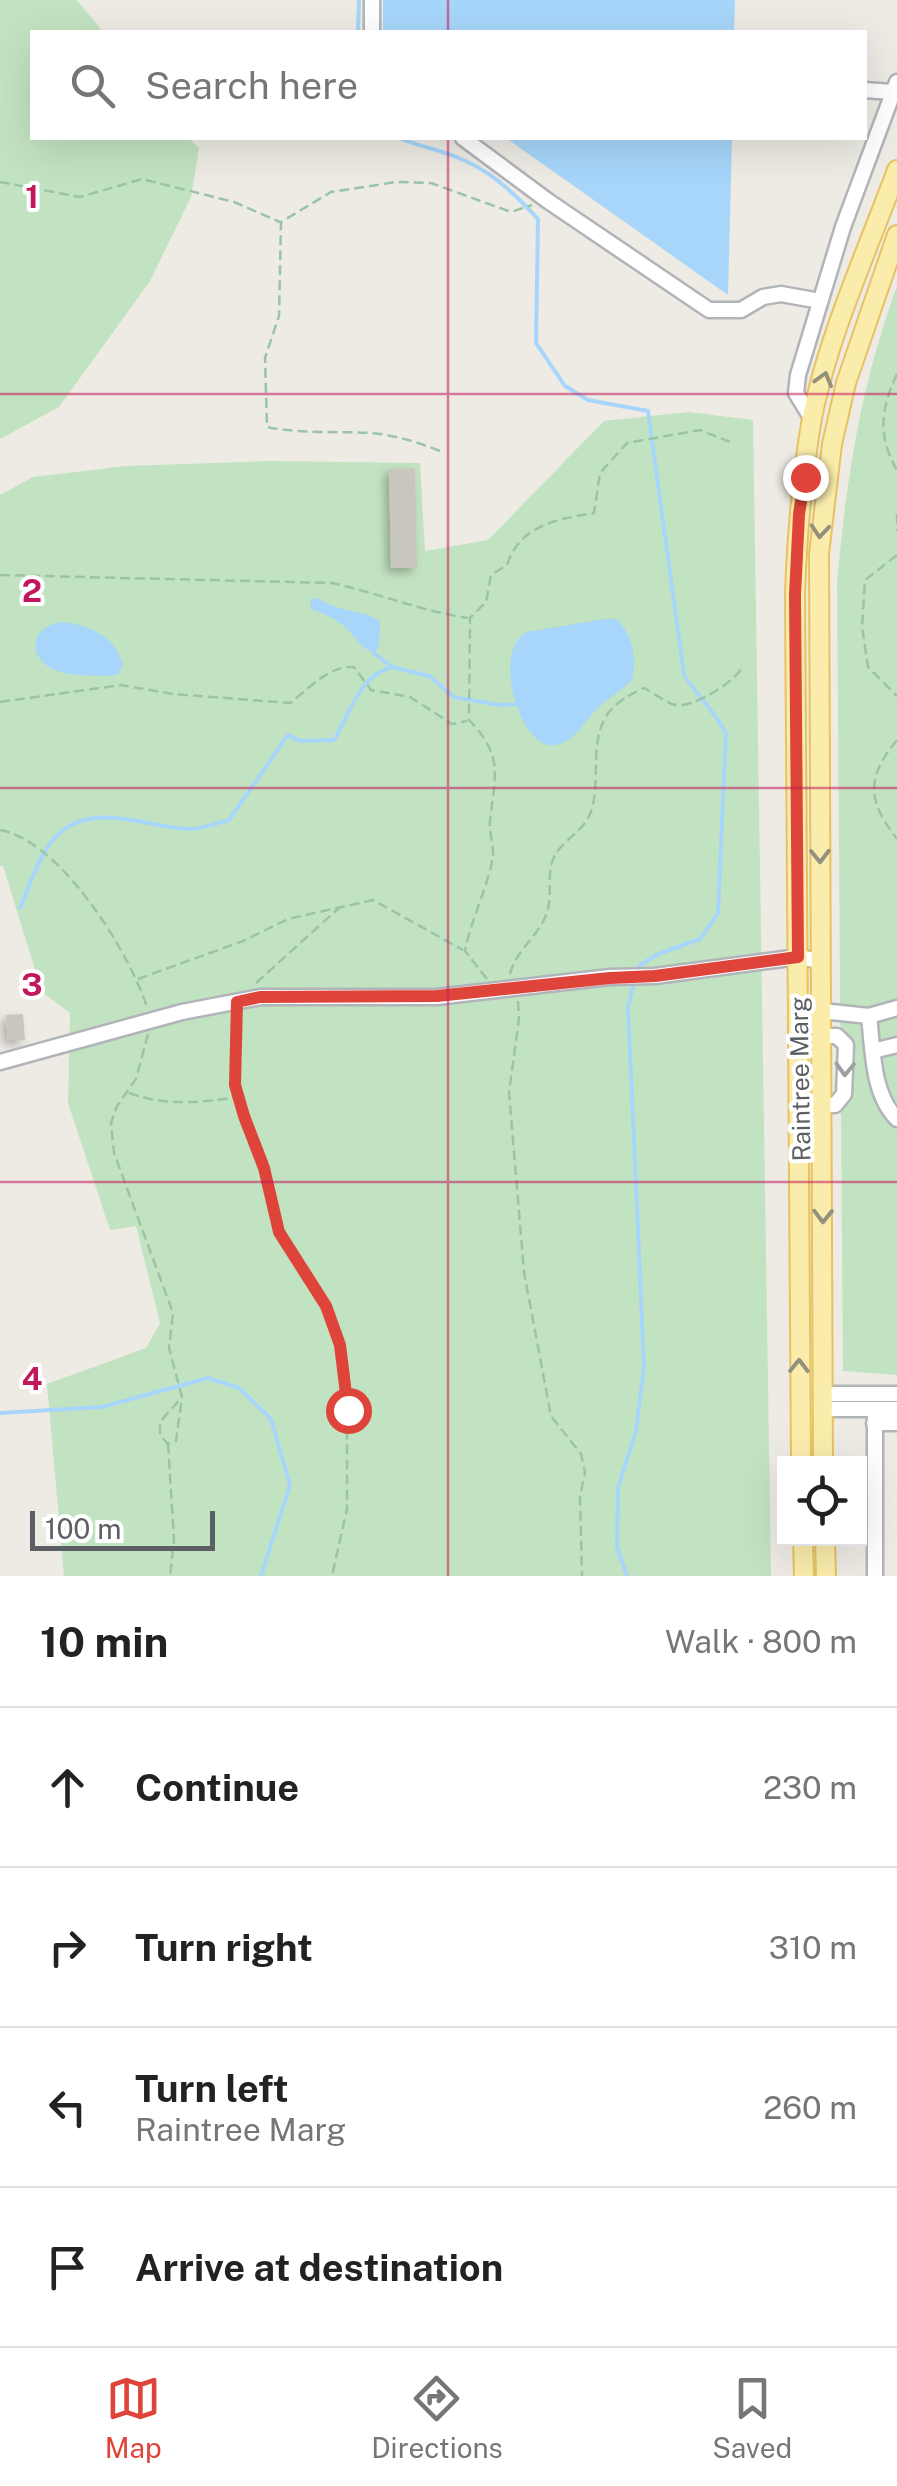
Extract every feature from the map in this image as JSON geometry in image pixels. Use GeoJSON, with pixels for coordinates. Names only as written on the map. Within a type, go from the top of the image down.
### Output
{"type":"FeatureCollection","features":[{"type":"Feature","properties":{"kind":"main road","name":"Raintree Marg"},"geometry":{"type":"LineString","coordinates":[[800,1456],[795,595],[799,514],[812,419],[834,344],[897,170]]}},
{"type":"Feature","properties":{"kind":"main road","name":"Raintree Marg"},"geometry":{"type":"LineString","coordinates":[[823,1456],[818,595],[822,516],[846,383],[897,235]]}},
{"type":"Feature","properties":{"kind":"main road"},"geometry":{"type":"LineString","coordinates":[[803,1546],[804,1576]]}},
{"type":"Feature","properties":{"kind":"main road"},"geometry":{"type":"LineString","coordinates":[[825,1546],[826,1576]]}},
{"type":"Feature","properties":{"kind":"street"},"geometry":{"type":"LineString","coordinates":[[372,0],[372,30]]}},
{"type":"Feature","properties":{"kind":"street"},"geometry":{"type":"LineString","coordinates":[[812,419],[796,393],[798,374],[843,228],[895,87],[867,90]]}},
{"type":"Feature","properties":{"kind":"street"},"geometry":{"type":"LineString","coordinates":[[466,140],[709,310],[741,310],[763,297],[781,294],[820,301]]}},
{"type":"Feature","properties":{"kind":"street"},"geometry":{"type":"LineString","coordinates":[[0,1062],[151,1020],[260,997],[437,996],[655,976],[798,957],[821,961]]}},
{"type":"Feature","properties":{"kind":"street"},"geometry":{"type":"LineString","coordinates":[[822,1010],[869,1016],[897,1008]]}},
{"type":"Feature","properties":{"kind":"street"},"geometry":{"type":"LineString","coordinates":[[869,1016],[873,1050],[889,1090],[887,1108],[897,1118]]}},
{"type":"Feature","properties":{"kind":"street"},"geometry":{"type":"LineString","coordinates":[[873,1050],[897,1045]]}},
{"type":"Feature","properties":{"kind":"street"},"geometry":{"type":"LineString","coordinates":[[821,1401],[897,1394]]}},
{"type":"Feature","properties":{"kind":"street"},"geometry":{"type":"LineString","coordinates":[[821,1401],[897,1423]]}},
{"type":"Feature","properties":{"kind":"street"},"geometry":{"type":"LineString","coordinates":[[874,1416],[897,1408]]}},
{"type":"Feature","properties":{"kind":"street"},"geometry":{"type":"LineString","coordinates":[[874,1416],[874,1576]]}},
{"type":"Feature","properties":{"kind":"path"},"geometry":{"type":"LineString","coordinates":[[0,182],[80,198],[142,179],[234,202],[281,222]]}},
{"type":"Feature","properties":{"kind":"path"},"geometry":{"type":"LineString","coordinates":[[281,222],[332,192],[396,182],[431,183],[511,212],[548,201]]}},
{"type":"Feature","properties":{"kind":"path"},"geometry":{"type":"LineString","coordinates":[[281,222],[279,316],[266,358],[267,426],[286,431],[374,433],[407,438],[440,450]]}},
{"type":"Feature","properties":{"kind":"path"},"geometry":{"type":"LineString","coordinates":[[897,374],[885,399],[881,427],[897,470]]}},
{"type":"Feature","properties":{"kind":"path"},"geometry":{"type":"LineString","coordinates":[[464,951],[493,853],[489,828],[495,758],[486,737],[469,720],[470,618],[486,602],[491,575],[507,565],[511,552],[532,529],[555,519],[594,513],[600,473],[626,443],[700,430],[730,442]]}},
{"type":"Feature","properties":{"kind":"path"},"geometry":{"type":"LineString","coordinates":[[897,514],[897,531]]}},
{"type":"Feature","properties":{"kind":"path"},"geometry":{"type":"LineString","coordinates":[[897,555],[865,580],[861,598],[868,667],[897,696]]}},
{"type":"Feature","properties":{"kind":"path"},"geometry":{"type":"LineString","coordinates":[[0,575],[332,583],[430,612],[470,618]]}},
{"type":"Feature","properties":{"kind":"path"},"geometry":{"type":"LineString","coordinates":[[0,702],[120,685],[173,694],[290,703],[325,675],[348,666],[354,667],[372,690],[410,697],[452,724],[469,720]]}},
{"type":"Feature","properties":{"kind":"path"},"geometry":{"type":"LineString","coordinates":[[138,980],[288,920],[373,900],[464,951],[500,991],[509,979],[514,959],[545,918],[552,892],[552,862],[566,842],[580,832],[592,811],[598,734],[607,714],[629,694],[644,688],[674,705],[687,705],[734,681],[741,669]]}},
{"type":"Feature","properties":{"kind":"path"},"geometry":{"type":"LineString","coordinates":[[897,740],[874,772],[873,792],[879,812],[897,839]]}},
{"type":"Feature","properties":{"kind":"path"},"geometry":{"type":"LineString","coordinates":[[0,830],[12,832],[56,861],[104,924],[138,980],[151,1020],[136,1079],[111,1123],[114,1153],[173,1312],[168,1348],[182,1397],[176,1441],[168,1444]]}},
{"type":"Feature","properties":{"kind":"path"},"geometry":{"type":"LineString","coordinates":[[332,1576],[346,1509],[347,1386],[340,1345],[326,1306],[279,1232],[267,1179],[238,1097],[234,1030],[237,1002],[340,907]]}},
{"type":"Feature","properties":{"kind":"path"},"geometry":{"type":"LineString","coordinates":[[517,990],[520,1020],[509,1092],[524,1272],[551,1416],[581,1454],[586,1472],[580,1497],[582,1576]]}},
{"type":"Feature","properties":{"kind":"path"},"geometry":{"type":"LineString","coordinates":[[127,1092],[152,1101],[193,1104],[238,1097]]}},
{"type":"Feature","properties":{"kind":"path"},"geometry":{"type":"LineString","coordinates":[[170,1576],[174,1540],[168,1444],[160,1435],[160,1422],[182,1397]]}},
{"type":"Feature","properties":{"kind":"green space"},"geometry":{"type":"Polygon","coordinates":[[[0,0],[77,0],[101,30],[30,30],[30,140],[191,140],[199,148],[191,197],[150,281],[59,407],[0,439],[0,0]]]}},
{"type":"Feature","properties":{"kind":"green space"},"geometry":{"type":"Polygon","coordinates":[[[897,286],[897,1375],[843,1371],[837,582],[857,432],[873,360],[897,286]]]}},
{"type":"Feature","properties":{"kind":"green space"},"geometry":{"type":"Polygon","coordinates":[[[689,412],[753,420],[771,1576],[64,1576],[47,1384],[146,1348],[160,1323],[136,1226],[110,1230],[68,1103],[70,1013],[42,992],[0,866],[0,495],[33,477],[126,466],[270,461],[420,463],[425,551],[488,540],[604,421],[689,412]]]}},
{"type":"Feature","properties":{"kind":"water"},"geometry":{"type":"Polygon","coordinates":[[[383,0],[735,0],[734,30],[383,30],[383,0]]]}},
{"type":"Feature","properties":{"kind":"water"},"geometry":{"type":"Polygon","coordinates":[[[509,140],[732,140],[728,295],[509,140]]]}},
{"type":"Feature","properties":{"kind":"water"},"geometry":{"type":"Polygon","coordinates":[[[318,598],[380,621],[379,646],[374,653],[341,624],[311,609],[310,599],[318,598]]]}},
{"type":"Feature","properties":{"kind":"water"},"geometry":{"type":"Polygon","coordinates":[[[617,619],[630,640],[634,655],[632,680],[568,740],[555,745],[542,743],[530,732],[514,697],[511,658],[516,642],[527,632],[617,619]]]}},
{"type":"Feature","properties":{"kind":"water"},"geometry":{"type":"Polygon","coordinates":[[[62,622],[91,629],[107,639],[123,664],[119,674],[76,675],[45,665],[36,650],[38,635],[52,624],[62,622]]]}},
{"type":"Feature","properties":{"kind":"building"},"geometry":{"type":"Polygon","coordinates":[[[415,468],[417,568],[391,568],[389,469],[415,468]]]}},
{"type":"Feature","properties":{"kind":"building"},"geometry":{"type":"Polygon","coordinates":[[[23,1014],[25,1040],[8,1040],[6,1015],[23,1014]]]}},
{"type":"Feature","properties":{"kind":"waterway"},"geometry":{"type":"LineString","coordinates":[[358,30],[359,0]]}},
{"type":"Feature","properties":{"kind":"waterway"},"geometry":{"type":"LineString","coordinates":[[405,140],[478,168],[510,191],[538,219],[536,343],[565,386],[588,400],[648,411],[684,675],[726,733],[718,913],[700,939],[656,955],[638,970]]}},
{"type":"Feature","properties":{"kind":"waterway"},"geometry":{"type":"LineString","coordinates":[[20,908],[47,848],[75,823],[107,818],[190,829],[229,820],[288,735],[300,741],[334,740],[363,687],[392,667],[374,653]]}},
{"type":"Feature","properties":{"kind":"waterway"},"geometry":{"type":"LineString","coordinates":[[392,667],[429,676],[454,697],[517,704]]}},
{"type":"Feature","properties":{"kind":"waterway"},"geometry":{"type":"LineString","coordinates":[[627,1576],[617,1547],[618,1488],[636,1431],[644,1366],[628,1007],[635,979]]}},
{"type":"Feature","properties":{"kind":"waterway"},"geometry":{"type":"LineString","coordinates":[[0,1413],[102,1407],[208,1378],[239,1388],[271,1419],[290,1485],[261,1576]]}},
{"type":"Feature","properties":{"kind":"route"},"geometry":{"type":"LineString","coordinates":[[348,1410],[340,1345],[326,1306],[279,1232],[264,1168],[235,1085],[237,1002],[260,997],[437,996],[655,976],[798,957],[795,595],[805,477]]}}]}
